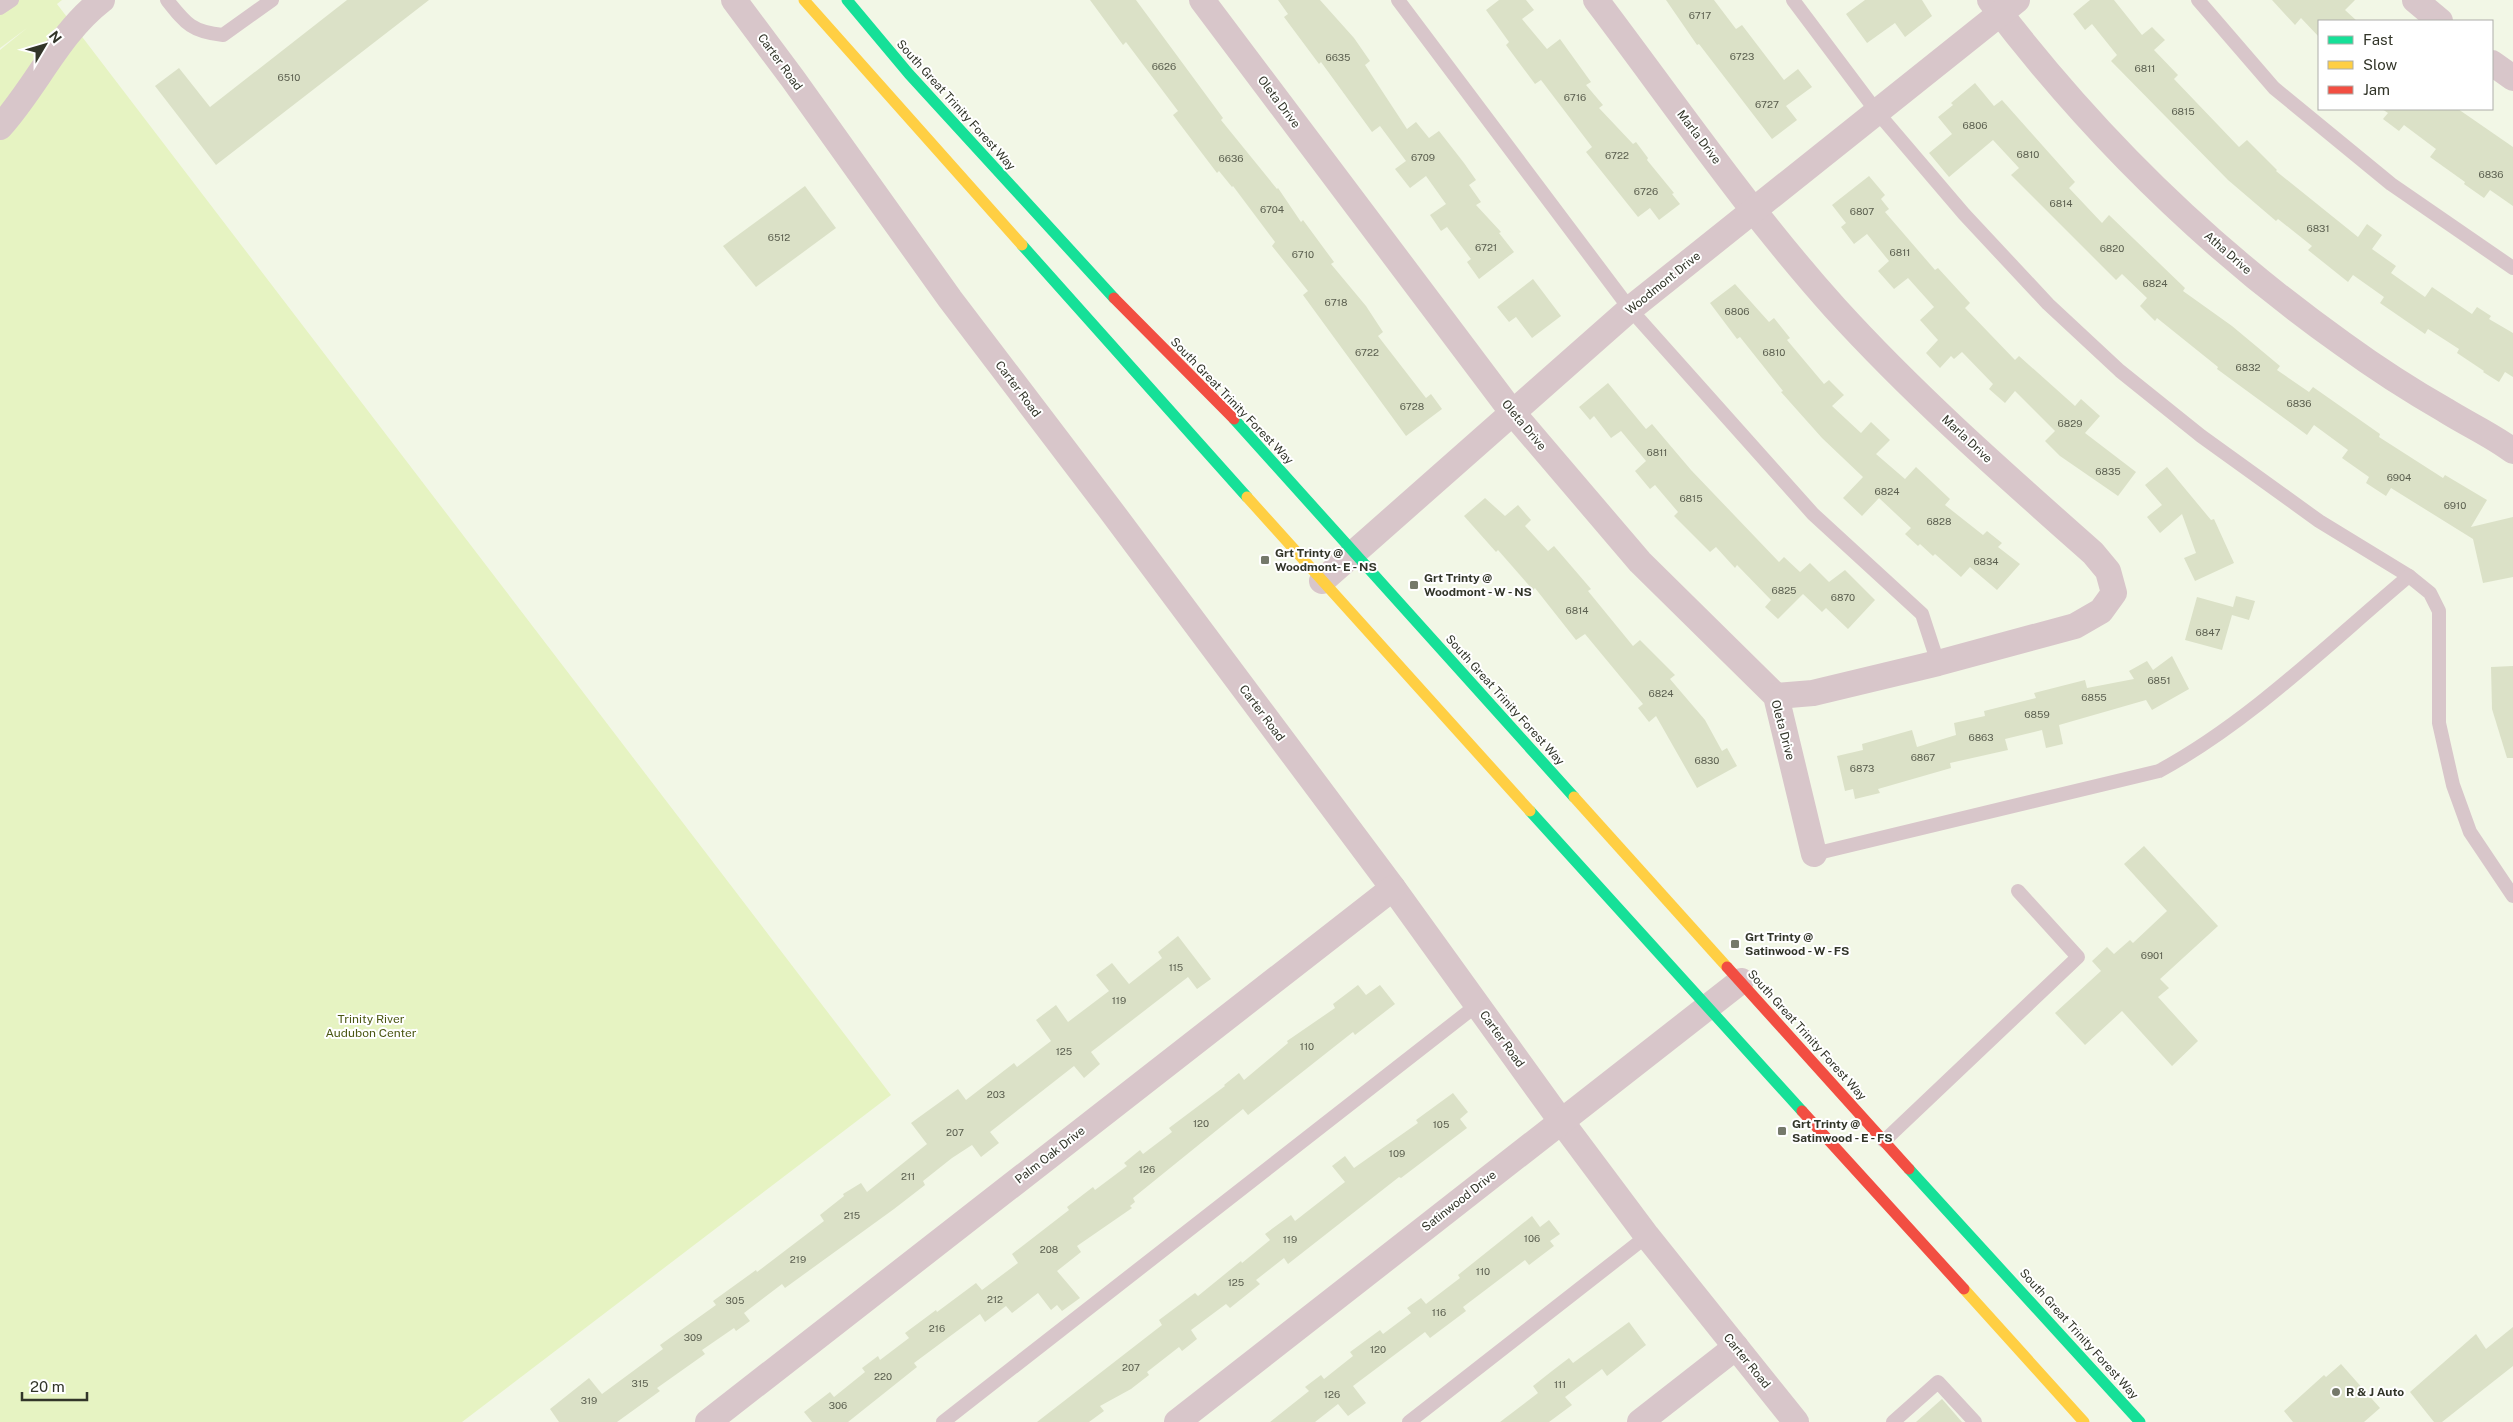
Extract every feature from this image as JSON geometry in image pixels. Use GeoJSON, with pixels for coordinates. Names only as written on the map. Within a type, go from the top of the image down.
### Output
{"type":"FeatureCollection","features":[{"type":"Feature","properties":{"kind":"main road"},"geometry":{"type":"LineString","coordinates":[[804,0],[1322,581],[2084,1422]]}},
{"type":"Feature","properties":{"kind":"main road","name":"South Great Trinity Forest Way"},"geometry":{"type":"LineString","coordinates":[[847,0],[908,74],[1085,269],[1240,425],[1353,553],[2140,1422]]}},
{"type":"Feature","properties":{"kind":"street"},"geometry":{"type":"LineString","coordinates":[[0,127],[16,109],[66,33],[84,14],[102,0]]}},
{"type":"Feature","properties":{"kind":"street","name":"Carter Road"},"geometry":{"type":"LineString","coordinates":[[734,0],[793,79],[950,299],[1393,888],[1561,1121],[1647,1236],[1796,1422]]}},
{"type":"Feature","properties":{"kind":"street","name":"Oleta Drive"},"geometry":{"type":"LineString","coordinates":[[1202,0],[1512,412],[1640,562],[1776,696],[1814,854]]}},
{"type":"Feature","properties":{"kind":"street","name":"Marla Drive"},"geometry":{"type":"LineString","coordinates":[[1596,0],[1753,209],[1835,307],[1965,439],[2093,553],[2108,571],[2114,593],[2101,611],[2076,626],[1938,663],[1813,693],[1776,696]]}},
{"type":"Feature","properties":{"kind":"street"},"geometry":{"type":"LineString","coordinates":[[2415,0],[2439,20]]}},
{"type":"Feature","properties":{"kind":"street","name":"Woodmont Drive"},"geometry":{"type":"LineString","coordinates":[[1322,581],[1630,309],[1876,112],[2002,4]]}},
{"type":"Feature","properties":{"kind":"street","name":"Atha Drive"},"geometry":{"type":"LineString","coordinates":[[2002,4],[2056,83],[2160,192],[2229,256],[2344,345],[2426,399],[2513,451]]}},
{"type":"Feature","properties":{"kind":"street"},"geometry":{"type":"LineString","coordinates":[[2493,64],[2513,78]]}},
{"type":"Feature","properties":{"kind":"street","name":"Palm Oak Drive"},"geometry":{"type":"LineString","coordinates":[[708,1422],[1393,888]]}},
{"type":"Feature","properties":{"kind":"street","name":"Satinwood Drive"},"geometry":{"type":"LineString","coordinates":[[1177,1422],[1741,981]]}},
{"type":"Feature","properties":{"kind":"street"},"geometry":{"type":"LineString","coordinates":[[1640,1422],[1736,1347]]}},
{"type":"Feature","properties":{"kind":"lane"},"geometry":{"type":"LineString","coordinates":[[0,8],[12,0]]}},
{"type":"Feature","properties":{"kind":"lane"},"geometry":{"type":"LineString","coordinates":[[167,0],[182,18],[201,33],[223,35],[272,0]]}},
{"type":"Feature","properties":{"kind":"lane"},"geometry":{"type":"LineString","coordinates":[[1398,0],[1630,309],[1813,514],[1922,614],[1938,663]]}},
{"type":"Feature","properties":{"kind":"lane"},"geometry":{"type":"LineString","coordinates":[[1793,0],[1876,112],[1964,214],[2028,283],[2120,371],[2201,436],[2318,521],[2408,576],[2430,593],[2438,611],[2439,723],[2453,785],[2470,832],[2513,896]]}},
{"type":"Feature","properties":{"kind":"lane"},"geometry":{"type":"LineString","coordinates":[[2198,0],[2274,88],[2391,184],[2513,268]]}},
{"type":"Feature","properties":{"kind":"lane"},"geometry":{"type":"LineString","coordinates":[[1814,854],[2158,771],[2196,751],[2236,722],[2408,576]]}},
{"type":"Feature","properties":{"kind":"lane"},"geometry":{"type":"LineString","coordinates":[[1884,1141],[2078,957],[2018,891]]}},
{"type":"Feature","properties":{"kind":"lane"},"geometry":{"type":"LineString","coordinates":[[943,1422],[1477,1005]]}},
{"type":"Feature","properties":{"kind":"lane"},"geometry":{"type":"LineString","coordinates":[[1409,1422],[1647,1236]]}},
{"type":"Feature","properties":{"kind":"lane"},"geometry":{"type":"LineString","coordinates":[[1894,1422],[1938,1382],[1975,1422]]}},
{"type":"Feature","properties":{"kind":"green space","name":"Trinity River Audubon Center"},"geometry":{"type":"Polygon","coordinates":[[[0,0],[62,0],[57,4],[891,1095],[462,1422],[0,1422],[0,50],[27,28],[0,48],[0,0]]]}},
{"type":"Feature","properties":{"kind":"building"},"geometry":{"type":"Polygon","coordinates":[[[347,0],[429,0],[216,165],[155,86],[179,68],[210,107],[347,0]]]}},
{"type":"Feature","properties":{"kind":"building"},"geometry":{"type":"Polygon","coordinates":[[[1090,0],[1136,0],[1223,118],[1221,120],[1278,188],[1301,222],[1303,220],[1334,262],[1331,264],[1366,306],[1383,332],[1378,336],[1426,398],[1431,394],[1442,409],[1406,436],[1303,295],[1308,291],[1272,246],[1275,242],[1233,186],[1219,171],[1217,173],[1173,115],[1178,111],[1126,42],[1123,45],[1090,0]]]}},
{"type":"Feature","properties":{"kind":"building"},"geometry":{"type":"Polygon","coordinates":[[[1278,0],[1320,0],[1354,38],[1370,61],[1365,65],[1407,129],[1416,122],[1429,138],[1439,131],[1464,163],[1476,180],[1469,185],[1481,202],[1476,205],[1501,232],[1499,233],[1514,252],[1479,279],[1467,262],[1471,259],[1447,227],[1441,231],[1430,215],[1446,204],[1426,176],[1410,188],[1395,169],[1406,161],[1380,126],[1372,132],[1321,62],[1319,64],[1284,17],[1288,14],[1278,0]]]}},
{"type":"Feature","properties":{"kind":"building"},"geometry":{"type":"Polygon","coordinates":[[[1499,0],[1526,0],[1534,10],[1522,19],[1547,49],[1560,39],[1591,82],[1586,85],[1603,105],[1599,108],[1633,144],[1636,142],[1680,204],[1659,220],[1650,208],[1638,217],[1586,152],[1592,147],[1541,80],[1535,84],[1506,45],[1509,42],[1486,10],[1499,0]]]}},
{"type":"Feature","properties":{"kind":"building"},"geometry":{"type":"Polygon","coordinates":[[[1666,0],[1714,0],[1736,29],[1742,25],[1784,80],[1798,69],[1812,87],[1786,106],[1797,120],[1772,139],[1699,44],[1697,45],[1666,0]]]}},
{"type":"Feature","properties":{"kind":"building"},"geometry":{"type":"Polygon","coordinates":[[[1865,0],[1922,0],[1932,16],[1905,37],[1895,23],[1867,43],[1846,14],[1865,0]]]}},
{"type":"Feature","properties":{"kind":"building"},"geometry":{"type":"Polygon","coordinates":[[[2090,0],[2114,0],[2142,35],[2152,27],[2165,40],[2154,50],[2178,75],[2174,79],[2239,147],[2247,140],[2276,171],[2358,237],[2367,224],[2382,235],[2372,249],[2396,266],[2391,273],[2425,297],[2432,287],[2472,314],[2477,307],[2491,316],[2489,319],[2513,333],[2513,377],[2505,372],[2499,382],[2457,353],[2459,349],[2428,329],[2425,334],[2380,303],[2384,297],[2353,275],[2348,282],[2308,250],[2312,246],[2278,219],[2276,221],[2228,180],[2111,61],[2117,55],[2092,24],[2085,30],[2073,14],[2090,0]]]}},
{"type":"Feature","properties":{"kind":"building"},"geometry":{"type":"Polygon","coordinates":[[[2272,0],[2355,0],[2345,10],[2356,20],[2318,20],[2318,36],[2301,18],[2295,25],[2272,0]]]}},
{"type":"Feature","properties":{"kind":"building"},"geometry":{"type":"Polygon","coordinates":[[[1975,83],[1994,106],[2002,100],[2075,182],[2069,188],[2102,223],[2109,215],[2185,288],[2183,291],[2232,326],[2280,366],[2277,370],[2309,392],[2313,387],[2380,434],[2379,437],[2443,478],[2445,475],[2487,500],[2471,527],[2513,517],[2513,577],[2483,583],[2473,539],[2391,488],[2386,496],[2366,483],[2369,477],[2342,458],[2348,450],[2314,425],[2307,435],[2217,369],[2218,367],[2157,318],[2155,321],[2140,306],[2147,298],[2122,274],[2116,280],[2011,175],[2019,168],[1993,140],[1949,177],[1929,153],[1952,134],[1938,117],[1953,105],[1951,103],[1975,83]]]}},
{"type":"Feature","properties":{"kind":"building"},"geometry":{"type":"Polygon","coordinates":[[[2384,110],[2459,110],[2513,147],[2513,206],[2490,190],[2484,198],[2464,184],[2465,182],[2430,157],[2436,149],[2404,125],[2399,131],[2383,119],[2388,113],[2384,110]]]}},
{"type":"Feature","properties":{"kind":"building"},"geometry":{"type":"Polygon","coordinates":[[[1869,176],[1885,195],[1881,199],[1889,209],[1885,212],[1935,270],[1938,268],[1970,303],[1965,308],[2015,360],[2019,356],[2075,406],[2081,399],[2100,416],[2085,433],[2136,472],[2118,496],[2060,456],[2045,441],[2055,431],[2015,391],[2005,403],[1989,389],[1993,384],[1962,352],[1954,359],[1951,356],[1940,368],[1926,353],[1938,340],[1920,320],[1934,307],[1908,278],[1894,289],[1878,271],[1889,261],[1867,234],[1854,244],[1841,227],[1846,223],[1832,205],[1869,176]]]}},
{"type":"Feature","properties":{"kind":"building"},"geometry":{"type":"Polygon","coordinates":[[[805,186],[836,228],[756,287],[723,246],[805,186]]]}},
{"type":"Feature","properties":{"kind":"building"},"geometry":{"type":"Polygon","coordinates":[[[1533,279],[1561,316],[1532,338],[1516,317],[1509,322],[1497,307],[1533,279]]]}},
{"type":"Feature","properties":{"kind":"building"},"geometry":{"type":"Polygon","coordinates":[[[1735,284],[1769,322],[1774,318],[1790,338],[1787,340],[1824,384],[1829,380],[1844,395],[1832,406],[1861,433],[1871,422],[1890,440],[1876,454],[1905,479],[1916,467],[1950,499],[1945,505],[1983,535],[1987,531],[2002,543],[1998,547],[2020,564],[1997,590],[1970,567],[1961,577],[1935,554],[1933,556],[1920,544],[1918,546],[1905,534],[1911,528],[1879,498],[1862,516],[1843,498],[1863,477],[1822,438],[1781,392],[1783,391],[1740,337],[1737,339],[1710,303],[1735,284]]]}},
{"type":"Feature","properties":{"kind":"building"},"geometry":{"type":"Polygon","coordinates":[[[1608,383],[1646,429],[1652,424],[1691,470],[1779,562],[1784,557],[1800,572],[1810,563],[1829,582],[1845,570],[1875,600],[1848,629],[1826,608],[1822,612],[1803,594],[1778,619],[1765,607],[1771,600],[1737,565],[1735,568],[1716,547],[1710,552],[1674,516],[1678,512],[1655,485],[1650,489],[1635,471],[1646,461],[1621,431],[1611,438],[1594,416],[1590,420],[1579,407],[1608,383]]]}},
{"type":"Feature","properties":{"kind":"building"},"geometry":{"type":"Polygon","coordinates":[[[2167,467],[2211,520],[2214,519],[2234,563],[2195,581],[2184,558],[2196,553],[2182,514],[2160,533],[2147,517],[2162,505],[2145,485],[2167,467]]]}},
{"type":"Feature","properties":{"kind":"building"},"geometry":{"type":"Polygon","coordinates":[[[1485,498],[1505,516],[1518,505],[1531,520],[1525,526],[1548,551],[1554,546],[1591,589],[1588,591],[1633,646],[1640,640],[1675,675],[1670,679],[1705,720],[1722,751],[1727,748],[1737,766],[1697,788],[1656,716],[1649,722],[1638,708],[1643,704],[1585,634],[1576,640],[1535,588],[1533,590],[1498,550],[1496,552],[1464,516],[1485,498]]]}},
{"type":"Feature","properties":{"kind":"building"},"geometry":{"type":"Polygon","coordinates":[[[2236,596],[2255,601],[2249,620],[2232,615],[2222,650],[2185,640],[2197,597],[2233,607],[2236,596]]]}},
{"type":"Feature","properties":{"kind":"building"},"geometry":{"type":"Polygon","coordinates":[[[2172,656],[2189,689],[2152,710],[2146,700],[2059,725],[2063,744],[2046,748],[2042,730],[2005,739],[2008,750],[1950,763],[1951,768],[1878,789],[1880,793],[1855,799],[1853,789],[1845,791],[1837,756],[1863,750],[1862,744],[1912,730],[1917,747],[1956,735],[1954,723],[1985,716],[1984,711],[2036,698],[2034,693],[2085,680],[2087,688],[2134,679],[2129,671],[2147,661],[2153,670],[2172,656]]]}},
{"type":"Feature","properties":{"kind":"building"},"geometry":{"type":"Polygon","coordinates":[[[2513,666],[2513,758],[2507,758],[2492,709],[2491,667],[2513,666]]]}},
{"type":"Feature","properties":{"kind":"building"},"geometry":{"type":"Polygon","coordinates":[[[2144,846],[2218,926],[2160,979],[2169,988],[2158,997],[2198,1041],[2172,1066],[2122,1011],[2085,1045],[2055,1013],[2101,971],[2092,961],[2107,947],[2114,954],[2130,940],[2133,943],[2167,911],[2124,864],[2144,846]]]}},
{"type":"Feature","properties":{"kind":"building"},"geometry":{"type":"Polygon","coordinates":[[[1178,936],[1211,979],[1197,989],[1188,977],[1091,1052],[1100,1064],[1084,1078],[1074,1066],[990,1132],[999,1143],[981,1157],[972,1145],[952,1158],[923,1181],[925,1185],[894,1209],[785,1288],[782,1284],[744,1313],[750,1321],[736,1331],[734,1328],[702,1350],[705,1354],[657,1388],[660,1391],[617,1422],[559,1422],[550,1409],[589,1378],[602,1394],[663,1349],[660,1345],[716,1305],[713,1301],[756,1270],[757,1272],[824,1221],[820,1215],[844,1196],[843,1194],[861,1183],[867,1192],[927,1144],[911,1123],[958,1089],[966,1100],[1014,1063],[1017,1067],[1051,1041],[1036,1020],[1056,1005],[1068,1022],[1109,991],[1096,975],[1112,963],[1129,984],[1162,958],[1158,952],[1178,936]]]}},
{"type":"Feature","properties":{"kind":"building"},"geometry":{"type":"Polygon","coordinates":[[[1358,985],[1366,995],[1380,985],[1395,1004],[1355,1035],[1353,1032],[1248,1115],[1243,1109],[1133,1198],[1135,1202],[1130,1206],[1132,1208],[1077,1246],[1081,1252],[1057,1271],[1080,1298],[1062,1311],[1057,1305],[1051,1310],[1038,1293],[1012,1313],[1006,1306],[985,1322],[980,1314],[914,1363],[917,1367],[848,1422],[812,1422],[804,1412],[830,1392],[834,1397],[865,1372],[862,1368],[878,1356],[880,1360],[909,1338],[905,1333],[936,1310],[937,1312],[976,1283],[982,1290],[1018,1263],[1012,1254],[1069,1210],[1067,1207],[1093,1187],[1095,1190],[1127,1166],[1124,1163],[1140,1150],[1143,1154],[1172,1132],[1169,1128],[1225,1086],[1239,1073],[1244,1080],[1288,1043],[1287,1041],[1335,1008],[1333,1004],[1358,985]]]}},
{"type":"Feature","properties":{"kind":"building"},"geometry":{"type":"Polygon","coordinates":[[[1453,1093],[1468,1112],[1460,1119],[1467,1128],[1401,1178],[1399,1177],[1288,1264],[1284,1258],[1256,1280],[1260,1284],[1230,1308],[1226,1304],[1191,1330],[1197,1339],[1182,1351],[1179,1347],[1147,1372],[1149,1375],[1131,1389],[1100,1406],[1104,1411],[1089,1422],[1037,1422],[1162,1325],[1159,1320],[1195,1293],[1198,1296],[1270,1240],[1265,1234],[1291,1215],[1295,1221],[1345,1182],[1332,1166],[1345,1156],[1354,1168],[1418,1123],[1416,1120],[1453,1093]]]}},
{"type":"Feature","properties":{"kind":"building"},"geometry":{"type":"Polygon","coordinates":[[[1532,1216],[1540,1227],[1549,1220],[1560,1234],[1550,1241],[1554,1246],[1529,1265],[1525,1260],[1463,1307],[1466,1311],[1430,1338],[1425,1332],[1353,1386],[1366,1403],[1348,1416],[1338,1404],[1315,1422],[1270,1422],[1309,1391],[1305,1387],[1321,1375],[1324,1379],[1353,1356],[1350,1352],[1380,1330],[1383,1334],[1411,1313],[1407,1308],[1421,1298],[1426,1304],[1460,1278],[1458,1275],[1532,1216]]]}},
{"type":"Feature","properties":{"kind":"building"},"geometry":{"type":"Polygon","coordinates":[[[1629,1322],[1646,1345],[1607,1376],[1602,1369],[1565,1397],[1572,1405],[1549,1422],[1500,1422],[1538,1393],[1533,1386],[1552,1371],[1569,1358],[1573,1363],[1629,1322]]]}},
{"type":"Feature","properties":{"kind":"building"},"geometry":{"type":"Polygon","coordinates":[[[2513,1327],[2513,1366],[2442,1422],[2434,1422],[2410,1392],[2476,1334],[2486,1349],[2513,1327]]]}},
{"type":"Feature","properties":{"kind":"building","name":"R & J Auto"},"geometry":{"type":"Polygon","coordinates":[[[2341,1364],[2380,1408],[2364,1422],[2293,1422],[2284,1411],[2324,1375],[2326,1377],[2341,1364]]]}},
{"type":"Feature","properties":{"kind":"building"},"geometry":{"type":"Polygon","coordinates":[[[1942,1399],[1962,1422],[1916,1422],[1942,1399]]]}},
{"type":"Feature","properties":{"kind":"traffic: fast"},"geometry":{"type":"LineString","coordinates":[[847,0],[909,74],[1114,298]]}},
{"type":"Feature","properties":{"kind":"traffic: fast"},"geometry":{"type":"LineString","coordinates":[[1022,245],[1247,497]]}},
{"type":"Feature","properties":{"kind":"traffic: fast"},"geometry":{"type":"LineString","coordinates":[[1234,419],[1574,797]]}},
{"type":"Feature","properties":{"kind":"traffic: fast"},"geometry":{"type":"LineString","coordinates":[[1530,811],[1802,1111]]}},
{"type":"Feature","properties":{"kind":"traffic: fast"},"geometry":{"type":"LineString","coordinates":[[1909,1169],[2140,1422]]}},
{"type":"Feature","properties":{"kind":"traffic: slow"},"geometry":{"type":"LineString","coordinates":[[804,0],[1022,245]]}},
{"type":"Feature","properties":{"kind":"traffic: slow"},"geometry":{"type":"LineString","coordinates":[[1247,497],[1530,811]]}},
{"type":"Feature","properties":{"kind":"traffic: slow"},"geometry":{"type":"LineString","coordinates":[[1574,797],[1727,967]]}},
{"type":"Feature","properties":{"kind":"traffic: slow"},"geometry":{"type":"LineString","coordinates":[[1964,1289],[2084,1422]]}},
{"type":"Feature","properties":{"kind":"traffic: jam"},"geometry":{"type":"LineString","coordinates":[[1114,298],[1234,419]]}},
{"type":"Feature","properties":{"kind":"traffic: jam"},"geometry":{"type":"LineString","coordinates":[[1727,967],[1909,1169]]}},
{"type":"Feature","properties":{"kind":"traffic: jam"},"geometry":{"type":"LineString","coordinates":[[1802,1111],[1964,1289]]}},
{"type":"Feature","properties":{"kind":"place","name":"Grt Trinty @ Woodmont- E - NS"},"geometry":{"type":"Point","coordinates":[1265,560]}},
{"type":"Feature","properties":{"kind":"place","name":"Grt Trinty @ Woodmont - W - NS"},"geometry":{"type":"Point","coordinates":[1414,585]}},
{"type":"Feature","properties":{"kind":"place","name":"Grt Trinty @ Satinwood - W - FS"},"geometry":{"type":"Point","coordinates":[1735,944]}},
{"type":"Feature","properties":{"kind":"place","name":"Grt Trinty @ Satinwood - E - FS"},"geometry":{"type":"Point","coordinates":[1782,1131]}},
{"type":"Feature","properties":{"kind":"place","name":"R & J Auto"},"geometry":{"type":"Point","coordinates":[2336,1392]}}]}
